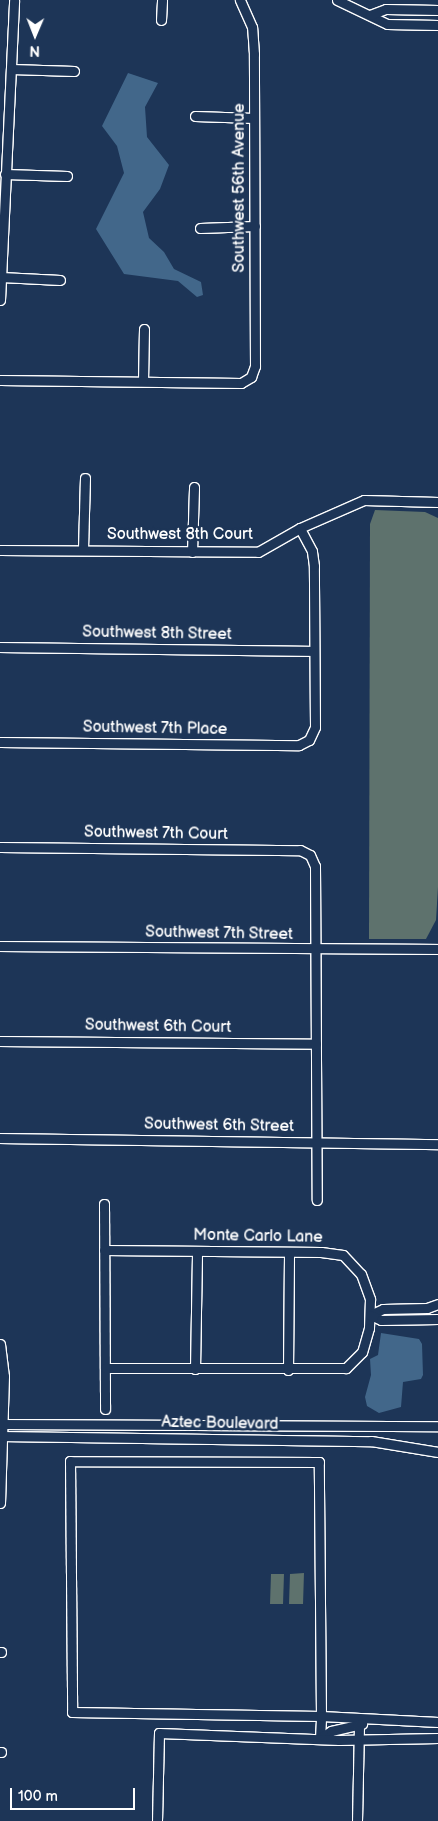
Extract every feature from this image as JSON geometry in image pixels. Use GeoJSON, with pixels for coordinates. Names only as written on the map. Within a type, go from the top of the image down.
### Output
{"type":"FeatureCollection","features":[{"type":"Feature","properties":{"kind":"street"},"geometry":{"type":"LineString","coordinates":[[0,300],[14,0]]}},
{"type":"Feature","properties":{"kind":"street"},"geometry":{"type":"LineString","coordinates":[[161,20],[162,0]]}},
{"type":"Feature","properties":{"kind":"street","name":"Southwest 56th Avenue"},"geometry":{"type":"LineString","coordinates":[[144,381],[240,383],[251,377],[255,366],[252,27],[240,0]]}},
{"type":"Feature","properties":{"kind":"street"},"geometry":{"type":"LineString","coordinates":[[337,0],[387,24],[438,24]]}},
{"type":"Feature","properties":{"kind":"street"},"geometry":{"type":"LineString","coordinates":[[370,15],[386,9],[438,10]]}},
{"type":"Feature","properties":{"kind":"street"},"geometry":{"type":"LineString","coordinates":[[11,69],[74,71]]}},
{"type":"Feature","properties":{"kind":"street"},"geometry":{"type":"LineString","coordinates":[[195,116],[254,118]]}},
{"type":"Feature","properties":{"kind":"street"},"geometry":{"type":"LineString","coordinates":[[5,174],[67,176]]}},
{"type":"Feature","properties":{"kind":"street"},"geometry":{"type":"LineString","coordinates":[[200,228],[255,226]]}},
{"type":"Feature","properties":{"kind":"street"},"geometry":{"type":"LineString","coordinates":[[1,277],[60,280]]}},
{"type":"Feature","properties":{"kind":"street"},"geometry":{"type":"LineString","coordinates":[[0,380],[144,381],[144,329]]}},
{"type":"Feature","properties":{"kind":"street"},"geometry":{"type":"LineString","coordinates":[[83,549],[85,478]]}},
{"type":"Feature","properties":{"kind":"street"},"geometry":{"type":"LineString","coordinates":[[192,552],[194,487]]}},
{"type":"Feature","properties":{"kind":"street","name":"Southwest 8th Court"},"geometry":{"type":"LineString","coordinates":[[0,550],[83,549],[258,552],[300,528],[364,500],[438,502]]}},
{"type":"Feature","properties":{"kind":"street"},"geometry":{"type":"LineString","coordinates":[[300,528],[312,551],[314,651]]}},
{"type":"Feature","properties":{"kind":"street","name":"Southwest 8th Street"},"geometry":{"type":"LineString","coordinates":[[0,647],[314,651]]}},
{"type":"Feature","properties":{"kind":"street","name":"Southwest 7th Place"},"geometry":{"type":"LineString","coordinates":[[0,742],[300,745],[308,740],[314,727],[314,651]]}},
{"type":"Feature","properties":{"kind":"street","name":"Southwest 7th Court"},"geometry":{"type":"LineString","coordinates":[[0,847],[300,850],[310,855],[315,866],[316,950]]}},
{"type":"Feature","properties":{"kind":"street","name":"Southwest 7th Street"},"geometry":{"type":"LineString","coordinates":[[0,946],[316,950],[438,949]]}},
{"type":"Feature","properties":{"kind":"street"},"geometry":{"type":"LineString","coordinates":[[316,950],[317,1200]]}},
{"type":"Feature","properties":{"kind":"street","name":"Southwest 6th Court"},"geometry":{"type":"LineString","coordinates":[[0,1040],[316,1044]]}},
{"type":"Feature","properties":{"kind":"street","name":"Southwest 6th Street"},"geometry":{"type":"LineString","coordinates":[[0,1138],[438,1144]]}},
{"type":"Feature","properties":{"kind":"street"},"geometry":{"type":"LineString","coordinates":[[104,1204],[105,1409]]}},
{"type":"Feature","properties":{"kind":"street","name":"Monte Carlo Lane"},"geometry":{"type":"LineString","coordinates":[[104,1250],[289,1252],[343,1255],[354,1263],[370,1299],[370,1315]]}},
{"type":"Feature","properties":{"kind":"street"},"geometry":{"type":"LineString","coordinates":[[195,1369],[197,1251]]}},
{"type":"Feature","properties":{"kind":"street"},"geometry":{"type":"LineString","coordinates":[[288,1370],[289,1252]]}},
{"type":"Feature","properties":{"kind":"street"},"geometry":{"type":"LineString","coordinates":[[370,1315],[383,1309],[427,1308],[438,1304]]}},
{"type":"Feature","properties":{"kind":"street"},"geometry":{"type":"LineString","coordinates":[[105,1368],[288,1370],[346,1368],[362,1352],[370,1315]]}},
{"type":"Feature","properties":{"kind":"street"},"geometry":{"type":"LineString","coordinates":[[370,1315],[381,1320],[438,1319]]}},
{"type":"Feature","properties":{"kind":"street"},"geometry":{"type":"LineString","coordinates":[[0,1344],[4,1376],[0,1503]]}},
{"type":"Feature","properties":{"kind":"street","name":"Aztec Boulevard"},"geometry":{"type":"LineString","coordinates":[[2,1424],[438,1426]]}},
{"type":"Feature","properties":{"kind":"street"},"geometry":{"type":"LineString","coordinates":[[70,1424],[71,1437]]}},
{"type":"Feature","properties":{"kind":"street","name":"Aztec Boulevard"},"geometry":{"type":"LineString","coordinates":[[2,1436],[371,1441],[438,1452]]}},
{"type":"Feature","properties":{"kind":"street"},"geometry":{"type":"LineString","coordinates":[[320,1738],[321,1716],[319,1462],[70,1461],[72,1712],[321,1716],[379,1721],[438,1722]]}},
{"type":"Feature","properties":{"kind":"street"},"geometry":{"type":"LineString","coordinates":[[320,1738],[331,1731],[379,1721]]}},
{"type":"Feature","properties":{"kind":"street"},"geometry":{"type":"LineString","coordinates":[[357,1821],[358,1724]]}},
{"type":"Feature","properties":{"kind":"street"},"geometry":{"type":"LineString","coordinates":[[157,1821],[159,1733],[358,1741],[438,1738]]}},
{"type":"Feature","properties":{"kind":"green space"},"geometry":{"type":"Polygon","coordinates":[[[375,510],[425,512],[438,518],[438,887],[436,920],[426,939],[369,939],[370,524],[375,510]]]}},
{"type":"Feature","properties":{"kind":"green space"},"geometry":{"type":"Polygon","coordinates":[[[304,1573],[303,1604],[289,1604],[290,1574],[304,1573]]]}},
{"type":"Feature","properties":{"kind":"green space"},"geometry":{"type":"Polygon","coordinates":[[[271,1574],[284,1574],[283,1604],[270,1604],[271,1574]]]}},
{"type":"Feature","properties":{"kind":"water"},"geometry":{"type":"Polygon","coordinates":[[[128,73],[158,83],[145,107],[147,137],[169,165],[160,189],[143,212],[149,238],[164,252],[174,269],[201,282],[203,295],[197,297],[178,281],[124,274],[96,229],[124,173],[117,146],[102,126],[128,73]]]}},
{"type":"Feature","properties":{"kind":"water"},"geometry":{"type":"Polygon","coordinates":[[[381,1333],[419,1339],[422,1344],[423,1375],[421,1379],[403,1382],[401,1407],[379,1413],[367,1406],[365,1397],[371,1375],[370,1359],[378,1355],[381,1333]]]}}]}
